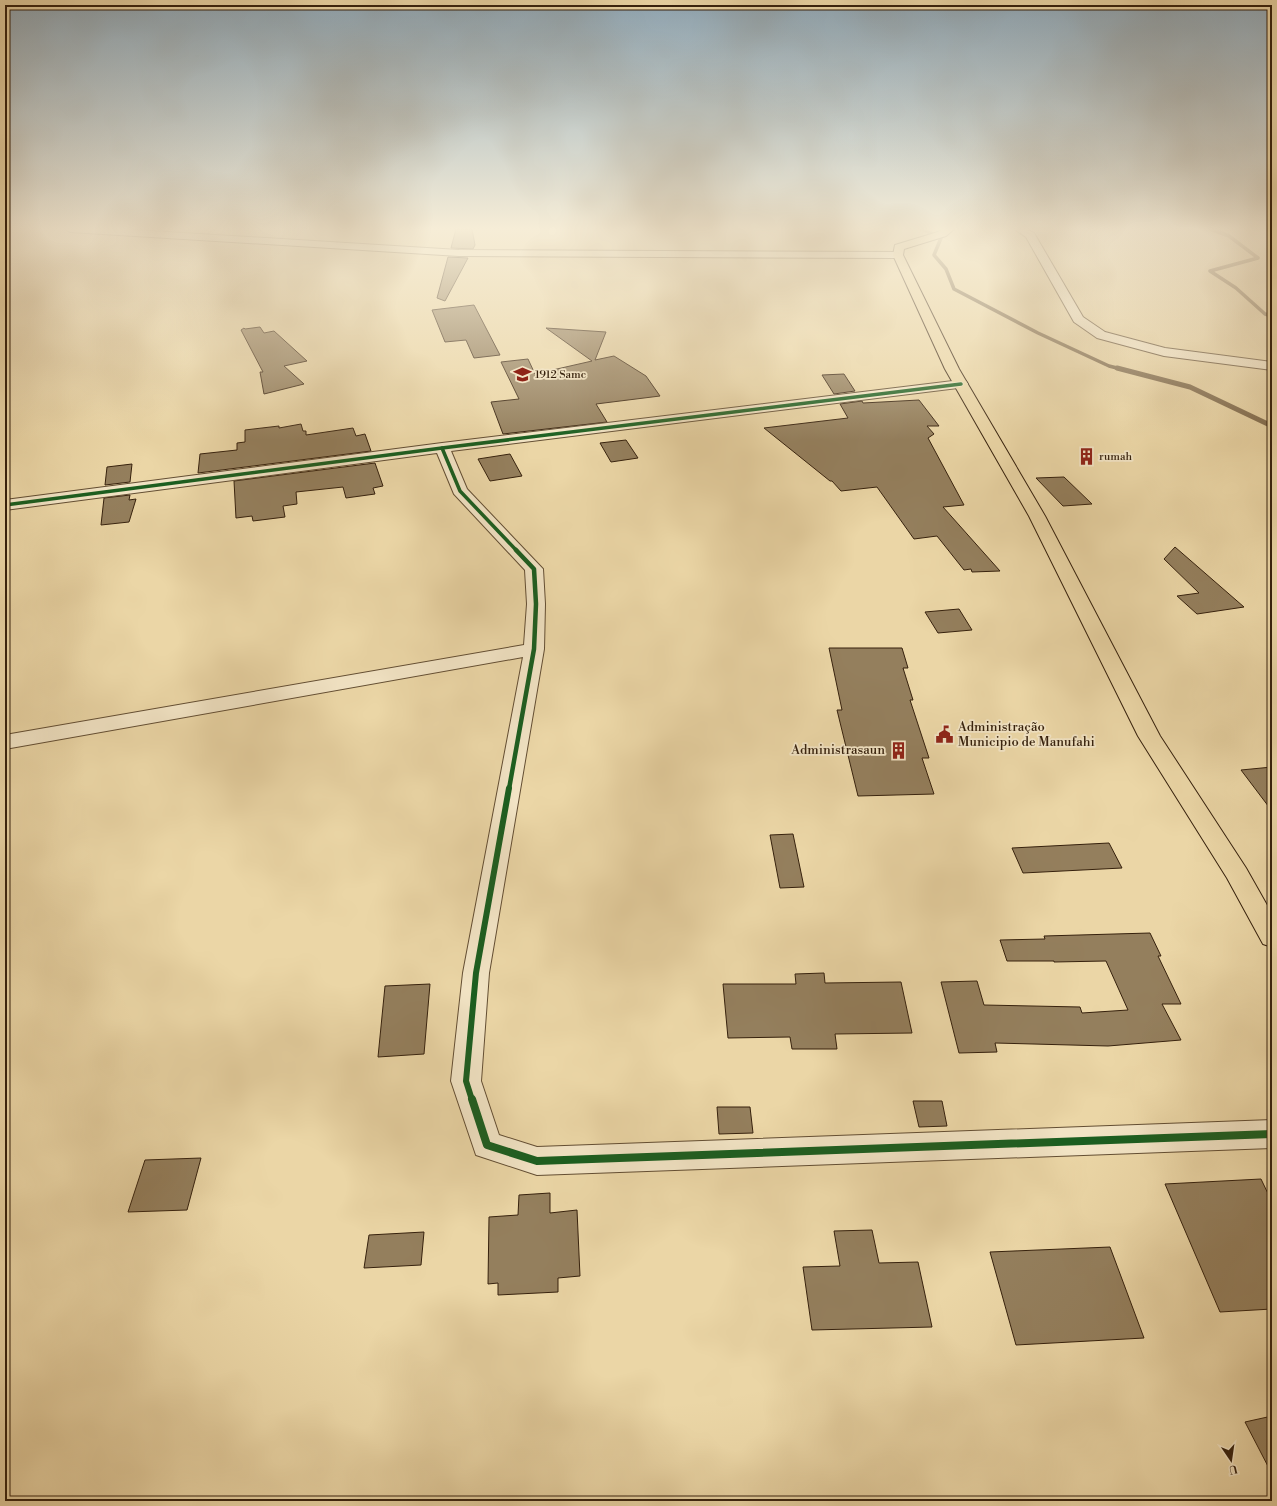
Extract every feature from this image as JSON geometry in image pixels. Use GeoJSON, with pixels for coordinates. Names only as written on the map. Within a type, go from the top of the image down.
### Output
{"type":"FeatureCollection","features":[{"type":"Feature","properties":{"kind":"main road"},"geometry":{"type":"LineString","coordinates":[[918,299],[961,384],[1037,516],[1149,736],[1237,874],[1272,937]]}},
{"type":"Feature","properties":{"kind":"street"},"geometry":{"type":"LineString","coordinates":[[1066,299],[1078,319],[1101,335],[1164,352],[1272,366]]}},
{"type":"Feature","properties":{"kind":"street"},"geometry":{"type":"LineString","coordinates":[[5,505],[442,448],[961,384]]}},
{"type":"Feature","properties":{"kind":"street"},"geometry":{"type":"LineString","coordinates":[[442,448],[460,491],[534,568],[536,604],[534,649],[476,974],[466,1081],[487,1145],[537,1162],[1272,1134]]}},
{"type":"Feature","properties":{"kind":"street"},"geometry":{"type":"LineString","coordinates":[[5,742],[534,649]]}},
{"type":"Feature","properties":{"kind":"building"},"geometry":{"type":"Polygon","coordinates":[[[474,305],[500,355],[474,358],[466,340],[445,342],[432,310],[474,305]]]}},
{"type":"Feature","properties":{"kind":"building"},"geometry":{"type":"Polygon","coordinates":[[[260,327],[264,333],[274,331],[307,361],[284,366],[304,384],[264,394],[260,372],[263,372],[241,330],[244,328],[260,327]]]}},
{"type":"Feature","properties":{"kind":"building"},"geometry":{"type":"Polygon","coordinates":[[[546,328],[606,332],[595,360],[614,356],[646,376],[660,396],[596,404],[607,422],[503,434],[491,402],[519,399],[501,362],[528,359],[535,374],[592,361],[546,328]]]}},
{"type":"Feature","properties":{"kind":"building"},"geometry":{"type":"Polygon","coordinates":[[[844,374],[855,391],[834,394],[822,375],[844,374]]]}},
{"type":"Feature","properties":{"kind":"building"},"geometry":{"type":"Polygon","coordinates":[[[919,400],[939,426],[927,426],[934,434],[928,438],[964,505],[943,507],[1000,571],[972,572],[971,569],[964,570],[937,536],[914,539],[877,487],[841,491],[832,481],[830,481],[764,428],[848,418],[840,404],[862,401],[863,403],[919,400]]]}},
{"type":"Feature","properties":{"kind":"building"},"geometry":{"type":"Polygon","coordinates":[[[301,424],[303,431],[306,431],[306,435],[353,428],[356,436],[365,434],[371,451],[198,473],[200,454],[237,450],[237,443],[245,442],[245,430],[279,426],[279,428],[301,424]]]}},
{"type":"Feature","properties":{"kind":"building"},"geometry":{"type":"Polygon","coordinates":[[[626,440],[638,458],[611,462],[600,443],[626,440]]]}},
{"type":"Feature","properties":{"kind":"building"},"geometry":{"type":"Polygon","coordinates":[[[510,454],[522,476],[490,481],[478,459],[510,454]]]}},
{"type":"Feature","properties":{"kind":"building"},"geometry":{"type":"Polygon","coordinates":[[[375,463],[383,486],[373,488],[375,494],[346,498],[343,487],[296,492],[297,504],[283,506],[285,517],[253,521],[252,516],[236,518],[234,481],[375,463]]]}},
{"type":"Feature","properties":{"kind":"building"},"geometry":{"type":"Polygon","coordinates":[[[132,464],[130,482],[105,485],[107,467],[132,464]]]}},
{"type":"Feature","properties":{"kind":"building"},"geometry":{"type":"Polygon","coordinates":[[[1064,477],[1092,504],[1063,506],[1036,478],[1064,477]]]}},
{"type":"Feature","properties":{"kind":"building"},"geometry":{"type":"Polygon","coordinates":[[[130,495],[129,500],[136,499],[129,522],[101,525],[104,498],[130,495]]]}},
{"type":"Feature","properties":{"kind":"building"},"geometry":{"type":"Polygon","coordinates":[[[1175,547],[1244,607],[1197,614],[1177,596],[1199,593],[1164,559],[1175,547]]]}},
{"type":"Feature","properties":{"kind":"building"},"geometry":{"type":"Polygon","coordinates":[[[959,609],[972,630],[938,633],[925,612],[959,609]]]}},
{"type":"Feature","properties":{"kind":"building"},"geometry":{"type":"Polygon","coordinates":[[[829,648],[902,648],[908,668],[903,668],[913,700],[910,700],[929,758],[922,758],[934,794],[858,796],[837,710],[842,710],[829,648]]]}},
{"type":"Feature","properties":{"kind":"building"},"geometry":{"type":"Polygon","coordinates":[[[1272,767],[1272,811],[1241,770],[1272,767]]]}},
{"type":"Feature","properties":{"kind":"building"},"geometry":{"type":"Polygon","coordinates":[[[793,834],[804,887],[780,888],[770,835],[793,834]]]}},
{"type":"Feature","properties":{"kind":"building"},"geometry":{"type":"Polygon","coordinates":[[[1109,843],[1122,868],[1023,873],[1012,848],[1109,843]]]}},
{"type":"Feature","properties":{"kind":"building"},"geometry":{"type":"Polygon","coordinates":[[[1150,933],[1161,956],[1158,956],[1181,1004],[1162,1004],[1181,1040],[1108,1046],[995,1043],[997,1052],[959,1053],[941,982],[977,981],[984,1005],[1080,1007],[1082,1013],[1128,1010],[1106,961],[1007,961],[1000,940],[1045,939],[1044,936],[1150,933]]]}},
{"type":"Feature","properties":{"kind":"building"},"geometry":{"type":"Polygon","coordinates":[[[824,973],[825,983],[901,982],[912,1033],[835,1034],[837,1049],[792,1049],[790,1037],[728,1038],[723,984],[796,984],[795,974],[824,973]]]}},
{"type":"Feature","properties":{"kind":"building"},"geometry":{"type":"Polygon","coordinates":[[[430,984],[424,1054],[378,1057],[385,986],[430,984]]]}},
{"type":"Feature","properties":{"kind":"building"},"geometry":{"type":"Polygon","coordinates":[[[913,1101],[942,1101],[947,1126],[919,1127],[913,1101]]]}},
{"type":"Feature","properties":{"kind":"building"},"geometry":{"type":"Polygon","coordinates":[[[717,1107],[750,1107],[753,1133],[719,1134],[717,1107]]]}},
{"type":"Feature","properties":{"kind":"building"},"geometry":{"type":"Polygon","coordinates":[[[201,1158],[187,1210],[128,1212],[145,1160],[201,1158]]]}},
{"type":"Feature","properties":{"kind":"building"},"geometry":{"type":"Polygon","coordinates":[[[1261,1179],[1272,1202],[1272,1309],[1220,1312],[1165,1184],[1261,1179]]]}},
{"type":"Feature","properties":{"kind":"building"},"geometry":{"type":"Polygon","coordinates":[[[550,1193],[550,1213],[577,1210],[580,1276],[558,1278],[558,1292],[498,1295],[498,1283],[488,1284],[489,1217],[518,1215],[519,1195],[550,1193]]]}},
{"type":"Feature","properties":{"kind":"building"},"geometry":{"type":"Polygon","coordinates":[[[872,1230],[879,1263],[918,1262],[932,1327],[812,1330],[803,1267],[840,1266],[834,1231],[872,1230]]]}},
{"type":"Feature","properties":{"kind":"building"},"geometry":{"type":"Polygon","coordinates":[[[424,1232],[421,1265],[364,1268],[369,1235],[424,1232]]]}},
{"type":"Feature","properties":{"kind":"building"},"geometry":{"type":"Polygon","coordinates":[[[1110,1247],[1144,1338],[1016,1345],[990,1252],[1110,1247]]]}},
{"type":"Feature","properties":{"kind":"building"},"geometry":{"type":"Polygon","coordinates":[[[1272,1416],[1272,1474],[1245,1422],[1272,1416]]]}},
{"type":"Feature","properties":{"kind":"waterway"},"geometry":{"type":"LineString","coordinates":[[974,299],[1038,333],[1109,366],[1117,368]]}},
{"type":"Feature","properties":{"kind":"waterway"},"geometry":{"type":"LineString","coordinates":[[1249,299],[1265,314],[1272,316]]}},
{"type":"Feature","properties":{"kind":"waterway"},"geometry":{"type":"LineString","coordinates":[[1117,368],[1121,369]]}},
{"type":"Feature","properties":{"kind":"waterway"},"geometry":{"type":"LineString","coordinates":[[1117,368],[1190,387],[1272,426]]}},
{"type":"Feature","properties":{"kind":"cycle path"},"geometry":{"type":"LineString","coordinates":[[5,505],[442,448],[961,384]]}},
{"type":"Feature","properties":{"kind":"cycle path"},"geometry":{"type":"LineString","coordinates":[[442,448],[460,491],[534,569],[536,604],[534,649],[476,973],[466,1081],[487,1145],[537,1161],[1272,1134]]}},
{"type":"Feature","properties":{"kind":"place","name":"1912 Same"},"geometry":{"type":"Point","coordinates":[522,375]}},
{"type":"Feature","properties":{"kind":"place","name":"rumah"},"geometry":{"type":"Point","coordinates":[1086,457]}},
{"type":"Feature","properties":{"kind":"place","name":"Administração Municipio de Manufahi"},"geometry":{"type":"Point","coordinates":[945,734]}},
{"type":"Feature","properties":{"kind":"place","name":"Administrasaun"},"geometry":{"type":"Point","coordinates":[898,750]}}]}
